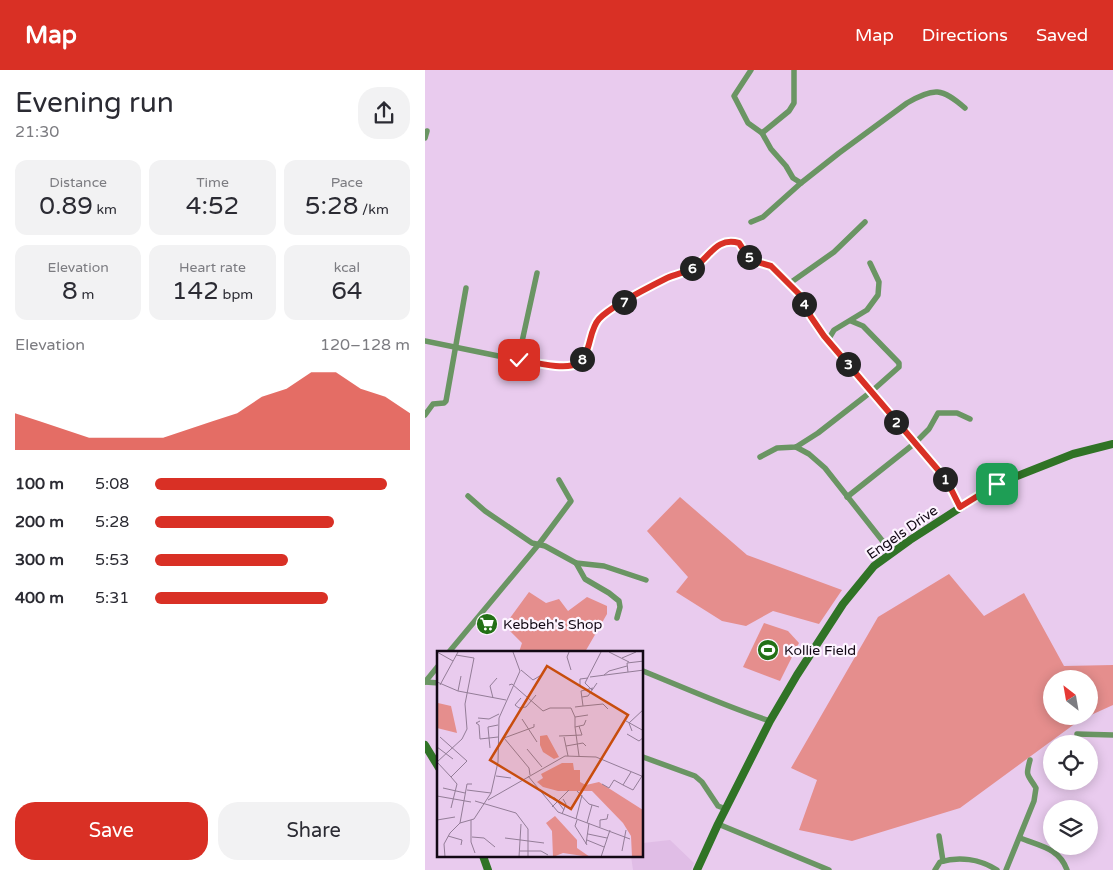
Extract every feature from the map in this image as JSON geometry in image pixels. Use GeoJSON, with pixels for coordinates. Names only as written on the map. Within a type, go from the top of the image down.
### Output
{"type":"FeatureCollection","features":[{"type":"Feature","properties":{"kind":"street"},"geometry":{"type":"LineString","coordinates":[[751,70],[734,96],[748,123],[762,132],[771,149],[786,166],[793,178],[801,183]]}},
{"type":"Feature","properties":{"kind":"street"},"geometry":{"type":"LineString","coordinates":[[762,132],[789,111],[794,103],[795,70]]}},
{"type":"Feature","properties":{"kind":"street"},"geometry":{"type":"LineString","coordinates":[[751,222],[763,217],[801,183],[839,153],[919,96],[940,92],[952,96],[965,108]]}},
{"type":"Feature","properties":{"kind":"street"},"geometry":{"type":"LineString","coordinates":[[425,138],[427,131]]}},
{"type":"Feature","properties":{"kind":"street"},"geometry":{"type":"LineString","coordinates":[[790,283],[834,252],[865,222]]}},
{"type":"Feature","properties":{"kind":"street"},"geometry":{"type":"LineString","coordinates":[[425,341],[519,360],[567,367],[579,363],[586,352],[593,326],[599,318],[667,278],[695,267],[720,244],[729,240],[739,243],[750,260],[771,266],[790,283],[799,294],[811,317],[827,340],[872,391],[890,416],[939,471],[949,485],[960,507]]}},
{"type":"Feature","properties":{"kind":"street"},"geometry":{"type":"LineString","coordinates":[[827,340],[835,330],[867,310],[878,295],[879,282],[870,263]]}},
{"type":"Feature","properties":{"kind":"street"},"geometry":{"type":"LineString","coordinates":[[519,360],[537,273]]}},
{"type":"Feature","properties":{"kind":"street"},"geometry":{"type":"LineString","coordinates":[[425,415],[433,404],[446,401],[466,288]]}},
{"type":"Feature","properties":{"kind":"street"},"geometry":{"type":"LineString","coordinates":[[760,457],[777,448],[796,447],[818,433],[872,391],[899,367],[899,363],[863,326],[851,321]]}},
{"type":"Feature","properties":{"kind":"street"},"geometry":{"type":"LineString","coordinates":[[847,497],[915,443],[929,429],[938,414],[957,413],[970,419]]}},
{"type":"Feature","properties":{"kind":"street","name":"Engels Drive"},"geometry":{"type":"LineString","coordinates":[[771,721],[797,675],[843,604],[874,566],[997,484],[1028,470],[1073,454],[1113,444]]}},
{"type":"Feature","properties":{"kind":"street"},"geometry":{"type":"LineString","coordinates":[[796,447],[809,454],[825,468],[891,553]]}},
{"type":"Feature","properties":{"kind":"street"},"geometry":{"type":"LineString","coordinates":[[450,651],[539,544],[571,501],[559,480]]}},
{"type":"Feature","properties":{"kind":"street"},"geometry":{"type":"LineString","coordinates":[[468,496],[485,511],[532,543],[539,544],[576,563],[604,566],[646,580]]}},
{"type":"Feature","properties":{"kind":"street"},"geometry":{"type":"LineString","coordinates":[[576,563],[585,579],[609,593],[619,602],[620,607],[617,618]]}},
{"type":"Feature","properties":{"kind":"street"},"geometry":{"type":"LineString","coordinates":[[425,682],[437,667]]}},
{"type":"Feature","properties":{"kind":"street"},"geometry":{"type":"LineString","coordinates":[[644,671],[707,696],[737,711],[771,721],[718,824],[697,870]]}},
{"type":"Feature","properties":{"kind":"street"},"geometry":{"type":"LineString","coordinates":[[1077,734],[1113,735]]}},
{"type":"Feature","properties":{"kind":"street"},"geometry":{"type":"LineString","coordinates":[[425,745],[437,765]]}},
{"type":"Feature","properties":{"kind":"street"},"geometry":{"type":"LineString","coordinates":[[644,757],[695,776],[708,790],[718,806],[726,810]]}},
{"type":"Feature","properties":{"kind":"street"},"geometry":{"type":"LineString","coordinates":[[1006,870],[1034,801],[1036,788],[1026,772],[1030,760]]}},
{"type":"Feature","properties":{"kind":"street"},"geometry":{"type":"LineString","coordinates":[[718,824],[829,870]]}},
{"type":"Feature","properties":{"kind":"street"},"geometry":{"type":"LineString","coordinates":[[939,836],[943,860]]}},
{"type":"Feature","properties":{"kind":"street"},"geometry":{"type":"LineString","coordinates":[[1020,838],[1058,853],[1064,860],[1067,870]]}},
{"type":"Feature","properties":{"kind":"street"},"geometry":{"type":"LineString","coordinates":[[484,858],[488,870]]}},
{"type":"Feature","properties":{"kind":"street"},"geometry":{"type":"LineString","coordinates":[[935,870],[943,860],[957,858],[989,865],[997,870]]}},
{"type":"Feature","properties":{"kind":"shaded area"},"geometry":{"type":"Polygon","coordinates":[[[680,497],[747,555],[842,590],[819,624],[773,611],[746,626],[722,621],[676,592],[688,577],[647,531],[680,497]]]}},
{"type":"Feature","properties":{"kind":"shaded area"},"geometry":{"type":"Polygon","coordinates":[[[949,574],[984,616],[1024,593],[1064,666],[1113,665],[1113,705],[1098,712],[1098,670],[1043,670],[1043,725],[1073,725],[1060,735],[1043,735],[1043,747],[960,808],[852,841],[799,830],[817,780],[791,768],[878,617],[949,574]]]}},
{"type":"Feature","properties":{"kind":"shaded area"},"geometry":{"type":"Polygon","coordinates":[[[529,592],[546,603],[559,599],[568,611],[587,597],[607,606],[607,614],[586,651],[519,651],[522,643],[510,631],[516,625],[510,618],[529,592]]]}},
{"type":"Feature","properties":{"kind":"shaded area"},"geometry":{"type":"Polygon","coordinates":[[[764,623],[788,631],[799,643],[780,681],[743,667],[764,623]]]}},
{"type":"Feature","properties":{"kind":"shaded area"},"geometry":{"type":"Polygon","coordinates":[[[670,840],[694,863],[691,870],[633,870],[631,858],[644,858],[644,843],[670,840]]]}},
{"type":"Feature","properties":{"kind":"place","name":"Kebbeh's Shop"},"geometry":{"type":"Point","coordinates":[487,624]}},
{"type":"Feature","properties":{"kind":"place","name":"Kollie Field"},"geometry":{"type":"Point","coordinates":[768,650]}},
{"type":"Feature","properties":{"kind":"route"},"geometry":{"type":"LineString","coordinates":[[519,360],[567,367],[579,363],[586,352],[593,326],[599,318],[667,278],[695,267],[720,244],[729,240],[739,243],[750,260],[771,266],[790,283],[799,294],[811,317],[827,340],[872,391],[890,416],[901,426],[939,471],[949,485],[960,507],[997,484]]}}]}
